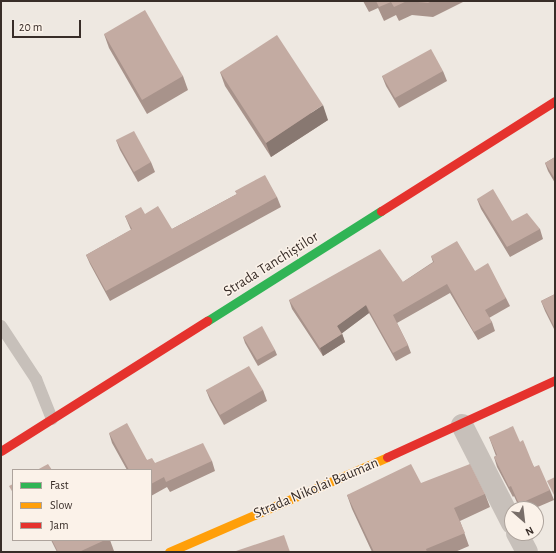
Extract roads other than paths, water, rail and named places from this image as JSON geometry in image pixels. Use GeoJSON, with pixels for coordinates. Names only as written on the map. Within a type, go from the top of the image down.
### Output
{"type":"FeatureCollection","features":[{"type":"Feature","properties":{"kind":"street","name":"Strada Tanchiștilor"},"geometry":{"type":"LineString","coordinates":[[1,451],[555,101]]}},
{"type":"Feature","properties":{"kind":"street","name":"Strada Nikolai Bauman"},"geometry":{"type":"LineString","coordinates":[[169,552],[462,425],[555,380]]}},
{"type":"Feature","properties":{"kind":"street"},"geometry":{"type":"LineString","coordinates":[[462,425],[504,507]]}},
{"type":"Feature","properties":{"kind":"street"},"geometry":{"type":"LineString","coordinates":[[521,541],[527,552]]}},
{"type":"Feature","properties":{"kind":"lane"},"geometry":{"type":"LineString","coordinates":[[3,331],[36,379],[52,419]]}}]}
